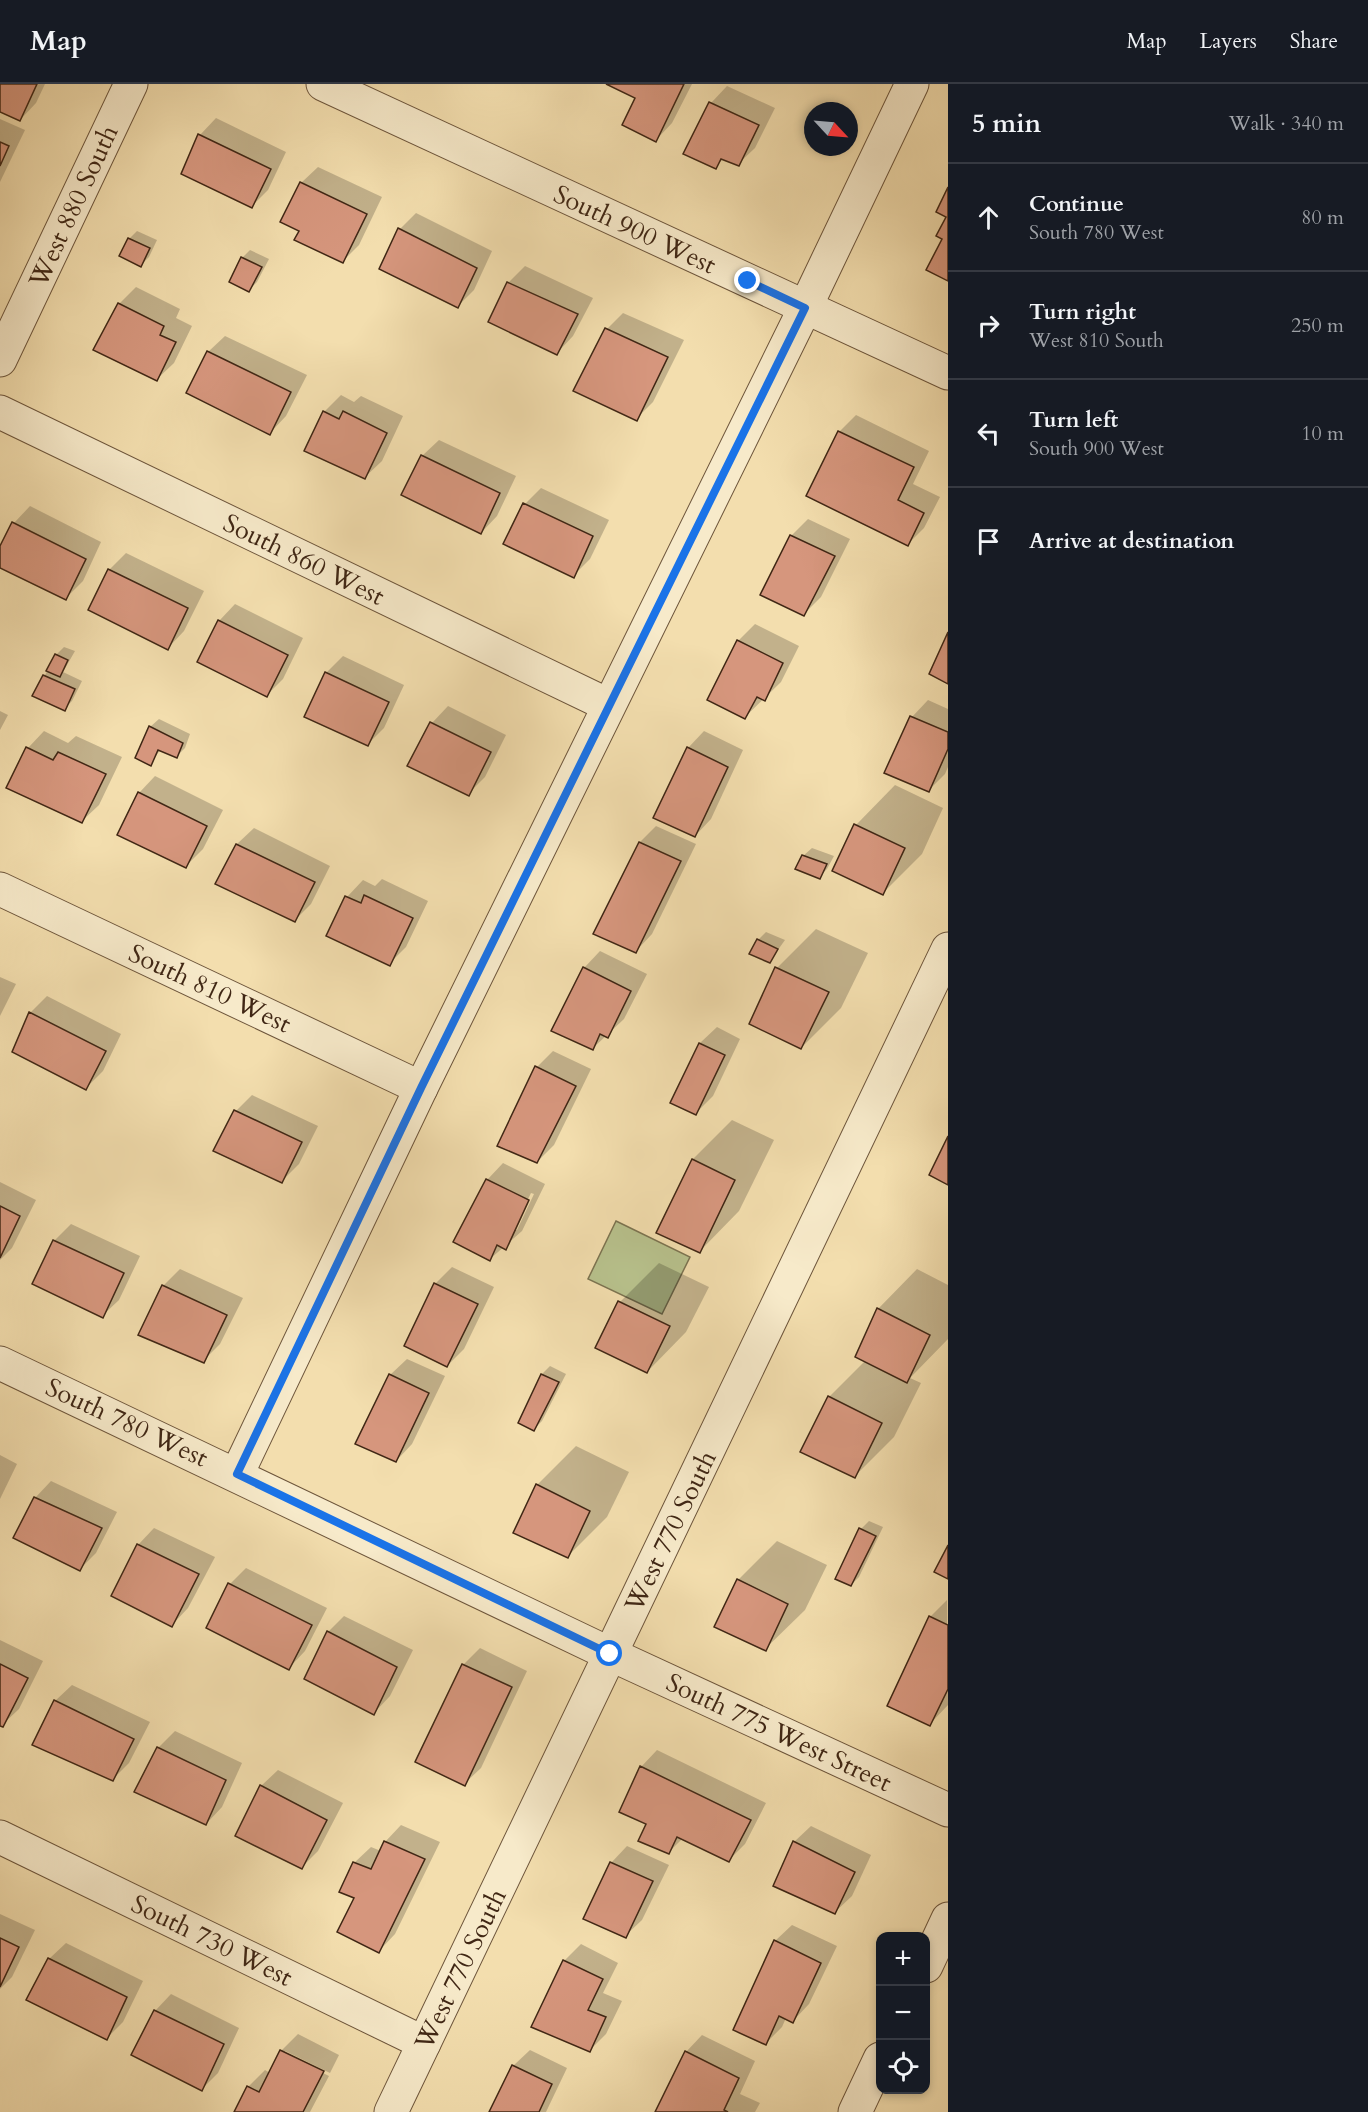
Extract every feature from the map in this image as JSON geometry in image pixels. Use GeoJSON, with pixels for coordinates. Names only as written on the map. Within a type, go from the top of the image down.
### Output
{"type":"FeatureCollection","features":[{"type":"Feature","properties":{"kind":"street","name":"West 880 South"},"geometry":{"type":"LineString","coordinates":[[0,360],[131,84]]}},
{"type":"Feature","properties":{"kind":"street","name":"South 900 West"},"geometry":{"type":"LineString","coordinates":[[323,84],[948,373]]}},
{"type":"Feature","properties":{"kind":"street"},"geometry":{"type":"LineString","coordinates":[[237,1474],[421,1088],[805,308],[912,84]]}},
{"type":"Feature","properties":{"kind":"street","name":"South 860 West"},"geometry":{"type":"LineString","coordinates":[[0,412],[608,705]]}},
{"type":"Feature","properties":{"kind":"street","name":"South 810 West"},"geometry":{"type":"LineString","coordinates":[[0,889],[421,1088]]}},
{"type":"Feature","properties":{"kind":"street","name":"West 770 South"},"geometry":{"type":"LineString","coordinates":[[391,2112],[948,949]]}},
{"type":"Feature","properties":{"kind":"street","name":"South 780 West"},"geometry":{"type":"LineString","coordinates":[[0,1363],[237,1474],[610,1654]]}},
{"type":"Feature","properties":{"kind":"street","name":"South 775 West Street"},"geometry":{"type":"LineString","coordinates":[[610,1654],[948,1810]]}},
{"type":"Feature","properties":{"kind":"street","name":"South 730 West"},"geometry":{"type":"LineString","coordinates":[[0,1837],[424,2043]]}},
{"type":"Feature","properties":{"kind":"street"},"geometry":{"type":"LineString","coordinates":[[930,1957],[948,1919]]}},
{"type":"Feature","properties":{"kind":"street"},"geometry":{"type":"LineString","coordinates":[[855,2112],[876,2067]]}},
{"type":"Feature","properties":{"kind":"green space"},"geometry":{"type":"Polygon","coordinates":[[[616,1221],[690,1257],[662,1314],[588,1279],[616,1221]]]}},
{"type":"Feature","properties":{"kind":"building"},"geometry":{"type":"Polygon","coordinates":[[[0,84],[37,84],[20,121],[0,112],[0,84]]]}},
{"type":"Feature","properties":{"kind":"building"},"geometry":{"type":"Polygon","coordinates":[[[606,84],[684,84],[656,142],[622,125],[635,98],[606,84]]]}},
{"type":"Feature","properties":{"kind":"building"},"geometry":{"type":"Polygon","coordinates":[[[709,102],[759,125],[739,166],[721,159],[716,169],[683,154],[709,102]]]}},
{"type":"Feature","properties":{"kind":"building"},"geometry":{"type":"Polygon","coordinates":[[[198,134],[271,169],[252,208],[181,174],[198,134]]]}},
{"type":"Feature","properties":{"kind":"building"},"geometry":{"type":"Polygon","coordinates":[[[0,142],[9,146],[0,166],[0,142]]]}},
{"type":"Feature","properties":{"kind":"building"},"geometry":{"type":"Polygon","coordinates":[[[300,182],[367,214],[343,263],[294,240],[299,231],[280,222],[300,182]]]}},
{"type":"Feature","properties":{"kind":"building"},"geometry":{"type":"Polygon","coordinates":[[[948,187],[948,281],[926,270],[942,239],[936,236],[946,217],[936,212],[948,187]]]}},
{"type":"Feature","properties":{"kind":"building"},"geometry":{"type":"Polygon","coordinates":[[[398,228],[477,268],[458,308],[379,269],[398,228]]]}},
{"type":"Feature","properties":{"kind":"building"},"geometry":{"type":"Polygon","coordinates":[[[128,238],[150,248],[141,267],[119,256],[128,238]]]}},
{"type":"Feature","properties":{"kind":"building"},"geometry":{"type":"Polygon","coordinates":[[[241,257],[262,267],[249,292],[229,282],[241,257]]]}},
{"type":"Feature","properties":{"kind":"building"},"geometry":{"type":"Polygon","coordinates":[[[507,282],[578,314],[557,355],[488,322],[507,282]]]}},
{"type":"Feature","properties":{"kind":"building"},"geometry":{"type":"Polygon","coordinates":[[[118,303],[164,326],[160,335],[176,342],[157,381],[93,350],[118,303]]]}},
{"type":"Feature","properties":{"kind":"building"},"geometry":{"type":"Polygon","coordinates":[[[605,328],[668,357],[637,421],[573,391],[605,328]]]}},
{"type":"Feature","properties":{"kind":"building"},"geometry":{"type":"Polygon","coordinates":[[[207,351],[291,392],[270,435],[186,393],[207,351]]]}},
{"type":"Feature","properties":{"kind":"building"},"geometry":{"type":"Polygon","coordinates":[[[323,411],[339,419],[343,411],[387,433],[365,479],[304,451],[323,411]]]}},
{"type":"Feature","properties":{"kind":"building"},"geometry":{"type":"Polygon","coordinates":[[[838,431],[914,467],[898,500],[924,513],[908,546],[806,496],[838,431]]]}},
{"type":"Feature","properties":{"kind":"building"},"geometry":{"type":"Polygon","coordinates":[[[421,455],[500,493],[481,534],[401,495],[421,455]]]}},
{"type":"Feature","properties":{"kind":"building"},"geometry":{"type":"Polygon","coordinates":[[[523,503],[593,536],[574,578],[503,544],[523,503]]]}},
{"type":"Feature","properties":{"kind":"building"},"geometry":{"type":"Polygon","coordinates":[[[12,522],[86,559],[66,600],[0,568],[0,546],[12,522]]]}},
{"type":"Feature","properties":{"kind":"building"},"geometry":{"type":"Polygon","coordinates":[[[790,535],[835,556],[804,616],[760,595],[790,535]]]}},
{"type":"Feature","properties":{"kind":"building"},"geometry":{"type":"Polygon","coordinates":[[[108,569],[188,608],[168,650],[88,610],[108,569]]]}},
{"type":"Feature","properties":{"kind":"building"},"geometry":{"type":"Polygon","coordinates":[[[218,620],[288,655],[267,697],[197,662],[218,620]]]}},
{"type":"Feature","properties":{"kind":"building"},"geometry":{"type":"Polygon","coordinates":[[[948,632],[948,684],[929,674],[948,632]]]}},
{"type":"Feature","properties":{"kind":"building"},"geometry":{"type":"Polygon","coordinates":[[[737,640],[783,663],[765,701],[757,697],[745,719],[707,700],[737,640]]]}},
{"type":"Feature","properties":{"kind":"building"},"geometry":{"type":"Polygon","coordinates":[[[55,654],[68,660],[60,677],[46,671],[55,654]]]}},
{"type":"Feature","properties":{"kind":"building"},"geometry":{"type":"Polygon","coordinates":[[[325,672],[389,702],[368,746],[304,717],[325,672]]]}},
{"type":"Feature","properties":{"kind":"building"},"geometry":{"type":"Polygon","coordinates":[[[43,675],[75,689],[65,711],[32,696],[43,675]]]}},
{"type":"Feature","properties":{"kind":"building"},"geometry":{"type":"Polygon","coordinates":[[[910,716],[948,732],[948,749],[929,792],[884,773],[910,716]]]}},
{"type":"Feature","properties":{"kind":"building"},"geometry":{"type":"Polygon","coordinates":[[[430,722],[491,752],[469,796],[407,766],[430,722]]]}},
{"type":"Feature","properties":{"kind":"building"},"geometry":{"type":"Polygon","coordinates":[[[149,726],[183,743],[177,758],[158,750],[151,766],[135,758],[149,726]]]}},
{"type":"Feature","properties":{"kind":"building"},"geometry":{"type":"Polygon","coordinates":[[[26,747],[53,760],[58,752],[106,774],[82,823],[6,788],[26,747]]]}},
{"type":"Feature","properties":{"kind":"building"},"geometry":{"type":"Polygon","coordinates":[[[687,747],[728,767],[695,837],[653,818],[687,747]]]}},
{"type":"Feature","properties":{"kind":"building"},"geometry":{"type":"Polygon","coordinates":[[[138,792],[207,826],[186,868],[117,835],[138,792]]]}},
{"type":"Feature","properties":{"kind":"building"},"geometry":{"type":"Polygon","coordinates":[[[854,824],[905,848],[883,895],[832,871],[854,824]]]}},
{"type":"Feature","properties":{"kind":"building"},"geometry":{"type":"Polygon","coordinates":[[[639,842],[681,861],[636,953],[593,934],[639,842]]]}},
{"type":"Feature","properties":{"kind":"building"},"geometry":{"type":"Polygon","coordinates":[[[236,844],[315,882],[295,922],[215,884],[236,844]]]}},
{"type":"Feature","properties":{"kind":"building"},"geometry":{"type":"Polygon","coordinates":[[[802,855],[827,864],[820,879],[795,869],[802,855]]]}},
{"type":"Feature","properties":{"kind":"building"},"geometry":{"type":"Polygon","coordinates":[[[364,895],[413,918],[390,966],[326,936],[345,896],[361,903],[364,895]]]}},
{"type":"Feature","properties":{"kind":"building"},"geometry":{"type":"Polygon","coordinates":[[[757,939],[778,949],[770,963],[749,954],[757,939]]]}},
{"type":"Feature","properties":{"kind":"building"},"geometry":{"type":"Polygon","coordinates":[[[583,967],[631,991],[608,1038],[600,1034],[593,1050],[551,1031],[583,967]]]}},
{"type":"Feature","properties":{"kind":"building"},"geometry":{"type":"Polygon","coordinates":[[[775,967],[829,992],[801,1049],[749,1024],[775,967]]]}},
{"type":"Feature","properties":{"kind":"building"},"geometry":{"type":"Polygon","coordinates":[[[29,1012],[106,1051],[86,1090],[12,1052],[29,1012]]]}},
{"type":"Feature","properties":{"kind":"building"},"geometry":{"type":"Polygon","coordinates":[[[699,1043],[725,1055],[696,1115],[670,1103],[699,1043]]]}},
{"type":"Feature","properties":{"kind":"building"},"geometry":{"type":"Polygon","coordinates":[[[535,1066],[576,1086],[537,1163],[497,1146],[535,1066]]]}},
{"type":"Feature","properties":{"kind":"building"},"geometry":{"type":"Polygon","coordinates":[[[234,1110],[302,1142],[282,1183],[213,1151],[234,1110]]]}},
{"type":"Feature","properties":{"kind":"building"},"geometry":{"type":"Polygon","coordinates":[[[948,1136],[948,1185],[929,1175],[948,1136]]]}},
{"type":"Feature","properties":{"kind":"building"},"geometry":{"type":"Polygon","coordinates":[[[692,1159],[735,1180],[700,1253],[656,1233],[692,1159]]]}},
{"type":"Feature","properties":{"kind":"building"},"geometry":{"type":"Polygon","coordinates":[[[486,1179],[529,1200],[506,1250],[497,1245],[490,1261],[453,1242],[486,1179]]]}},
{"type":"Feature","properties":{"kind":"building"},"geometry":{"type":"Polygon","coordinates":[[[0,1206],[20,1216],[0,1258],[0,1206]]]}},
{"type":"Feature","properties":{"kind":"building"},"geometry":{"type":"Polygon","coordinates":[[[53,1240],[124,1273],[103,1318],[32,1284],[53,1240]]]}},
{"type":"Feature","properties":{"kind":"building"},"geometry":{"type":"Polygon","coordinates":[[[434,1283],[478,1304],[447,1367],[404,1346],[434,1283]]]}},
{"type":"Feature","properties":{"kind":"building"},"geometry":{"type":"Polygon","coordinates":[[[162,1285],[227,1315],[204,1363],[138,1335],[162,1285]]]}},
{"type":"Feature","properties":{"kind":"building"},"geometry":{"type":"Polygon","coordinates":[[[618,1301],[670,1326],[647,1373],[595,1348],[618,1301]]]}},
{"type":"Feature","properties":{"kind":"building"},"geometry":{"type":"Polygon","coordinates":[[[877,1308],[930,1335],[907,1383],[855,1357],[877,1308]]]}},
{"type":"Feature","properties":{"kind":"building"},"geometry":{"type":"Polygon","coordinates":[[[389,1374],[429,1393],[396,1462],[355,1444],[389,1374]]]}},
{"type":"Feature","properties":{"kind":"building"},"geometry":{"type":"Polygon","coordinates":[[[541,1374],[559,1382],[534,1431],[518,1423],[541,1374]]]}},
{"type":"Feature","properties":{"kind":"building"},"geometry":{"type":"Polygon","coordinates":[[[828,1396],[882,1423],[855,1478],[800,1452],[828,1396]]]}},
{"type":"Feature","properties":{"kind":"building"},"geometry":{"type":"Polygon","coordinates":[[[536,1484],[590,1511],[568,1558],[513,1533],[536,1484]]]}},
{"type":"Feature","properties":{"kind":"building"},"geometry":{"type":"Polygon","coordinates":[[[34,1497],[102,1528],[80,1571],[13,1538],[34,1497]]]}},
{"type":"Feature","properties":{"kind":"building"},"geometry":{"type":"Polygon","coordinates":[[[859,1528],[876,1536],[851,1586],[835,1579],[859,1528]]]}},
{"type":"Feature","properties":{"kind":"building"},"geometry":{"type":"Polygon","coordinates":[[[137,1544],[199,1574],[172,1627],[111,1596],[137,1544]]]}},
{"type":"Feature","properties":{"kind":"building"},"geometry":{"type":"Polygon","coordinates":[[[948,1545],[948,1579],[934,1572],[948,1545]]]}},
{"type":"Feature","properties":{"kind":"building"},"geometry":{"type":"Polygon","coordinates":[[[737,1579],[788,1604],[766,1651],[714,1627],[737,1579]]]}},
{"type":"Feature","properties":{"kind":"building"},"geometry":{"type":"Polygon","coordinates":[[[228,1583],[312,1625],[289,1670],[206,1628],[228,1583]]]}},
{"type":"Feature","properties":{"kind":"building"},"geometry":{"type":"Polygon","coordinates":[[[929,1616],[948,1625],[948,1689],[930,1726],[887,1706],[929,1616]]]}},
{"type":"Feature","properties":{"kind":"building"},"geometry":{"type":"Polygon","coordinates":[[[327,1631],[397,1667],[374,1715],[304,1679],[327,1631]]]}},
{"type":"Feature","properties":{"kind":"building"},"geometry":{"type":"Polygon","coordinates":[[[0,1664],[28,1678],[3,1727],[0,1726],[0,1664]]]}},
{"type":"Feature","properties":{"kind":"building"},"geometry":{"type":"Polygon","coordinates":[[[462,1664],[512,1687],[465,1786],[415,1762],[462,1664]]]}},
{"type":"Feature","properties":{"kind":"building"},"geometry":{"type":"Polygon","coordinates":[[[54,1700],[134,1739],[113,1781],[32,1745],[54,1700]]]}},
{"type":"Feature","properties":{"kind":"building"},"geometry":{"type":"Polygon","coordinates":[[[157,1747],[226,1780],[206,1825],[134,1792],[157,1747]]]}},
{"type":"Feature","properties":{"kind":"building"},"geometry":{"type":"Polygon","coordinates":[[[640,1766],[751,1820],[729,1862],[677,1837],[669,1854],[638,1841],[646,1824],[619,1812],[640,1766]]]}},
{"type":"Feature","properties":{"kind":"building"},"geometry":{"type":"Polygon","coordinates":[[[260,1785],[327,1820],[302,1869],[235,1836],[260,1785]]]}},
{"type":"Feature","properties":{"kind":"building"},"geometry":{"type":"Polygon","coordinates":[[[384,1841],[425,1859],[379,1953],[337,1932],[354,1898],[339,1892],[353,1862],[371,1869],[384,1841]]]}},
{"type":"Feature","properties":{"kind":"building"},"geometry":{"type":"Polygon","coordinates":[[[793,1841],[855,1872],[835,1914],[773,1886],[793,1841]]]}},
{"type":"Feature","properties":{"kind":"building"},"geometry":{"type":"Polygon","coordinates":[[[610,1862],[653,1881],[626,1938],[583,1919],[610,1862]]]}},
{"type":"Feature","properties":{"kind":"building"},"geometry":{"type":"Polygon","coordinates":[[[0,1938],[19,1947],[0,1987],[0,1938]]]}},
{"type":"Feature","properties":{"kind":"building"},"geometry":{"type":"Polygon","coordinates":[[[774,1940],[821,1963],[793,2023],[779,2016],[766,2045],[733,2030],[774,1940]]]}},
{"type":"Feature","properties":{"kind":"building"},"geometry":{"type":"Polygon","coordinates":[[[48,1958],[127,1997],[107,2040],[26,2000],[48,1958]]]}},
{"type":"Feature","properties":{"kind":"building"},"geometry":{"type":"Polygon","coordinates":[[[563,1960],[603,1979],[588,2010],[606,2017],[590,2052],[531,2027],[563,1960]]]}},
{"type":"Feature","properties":{"kind":"building"},"geometry":{"type":"Polygon","coordinates":[[[154,2010],[224,2044],[202,2091],[131,2055],[154,2010]]]}},
{"type":"Feature","properties":{"kind":"building"},"geometry":{"type":"Polygon","coordinates":[[[280,2050],[324,2071],[303,2112],[234,2112],[247,2086],[259,2092],[280,2050]]]}},
{"type":"Feature","properties":{"kind":"building"},"geometry":{"type":"Polygon","coordinates":[[[685,2051],[739,2078],[724,2110],[728,2112],[655,2112],[685,2051]]]}},
{"type":"Feature","properties":{"kind":"building"},"geometry":{"type":"Polygon","coordinates":[[[512,2065],[552,2084],[539,2112],[489,2112],[512,2065]]]}},
{"type":"Feature","properties":{"kind":"route"},"geometry":{"type":"LineString","coordinates":[[610,1654],[237,1474],[421,1088],[805,308],[748,281]]}}]}
